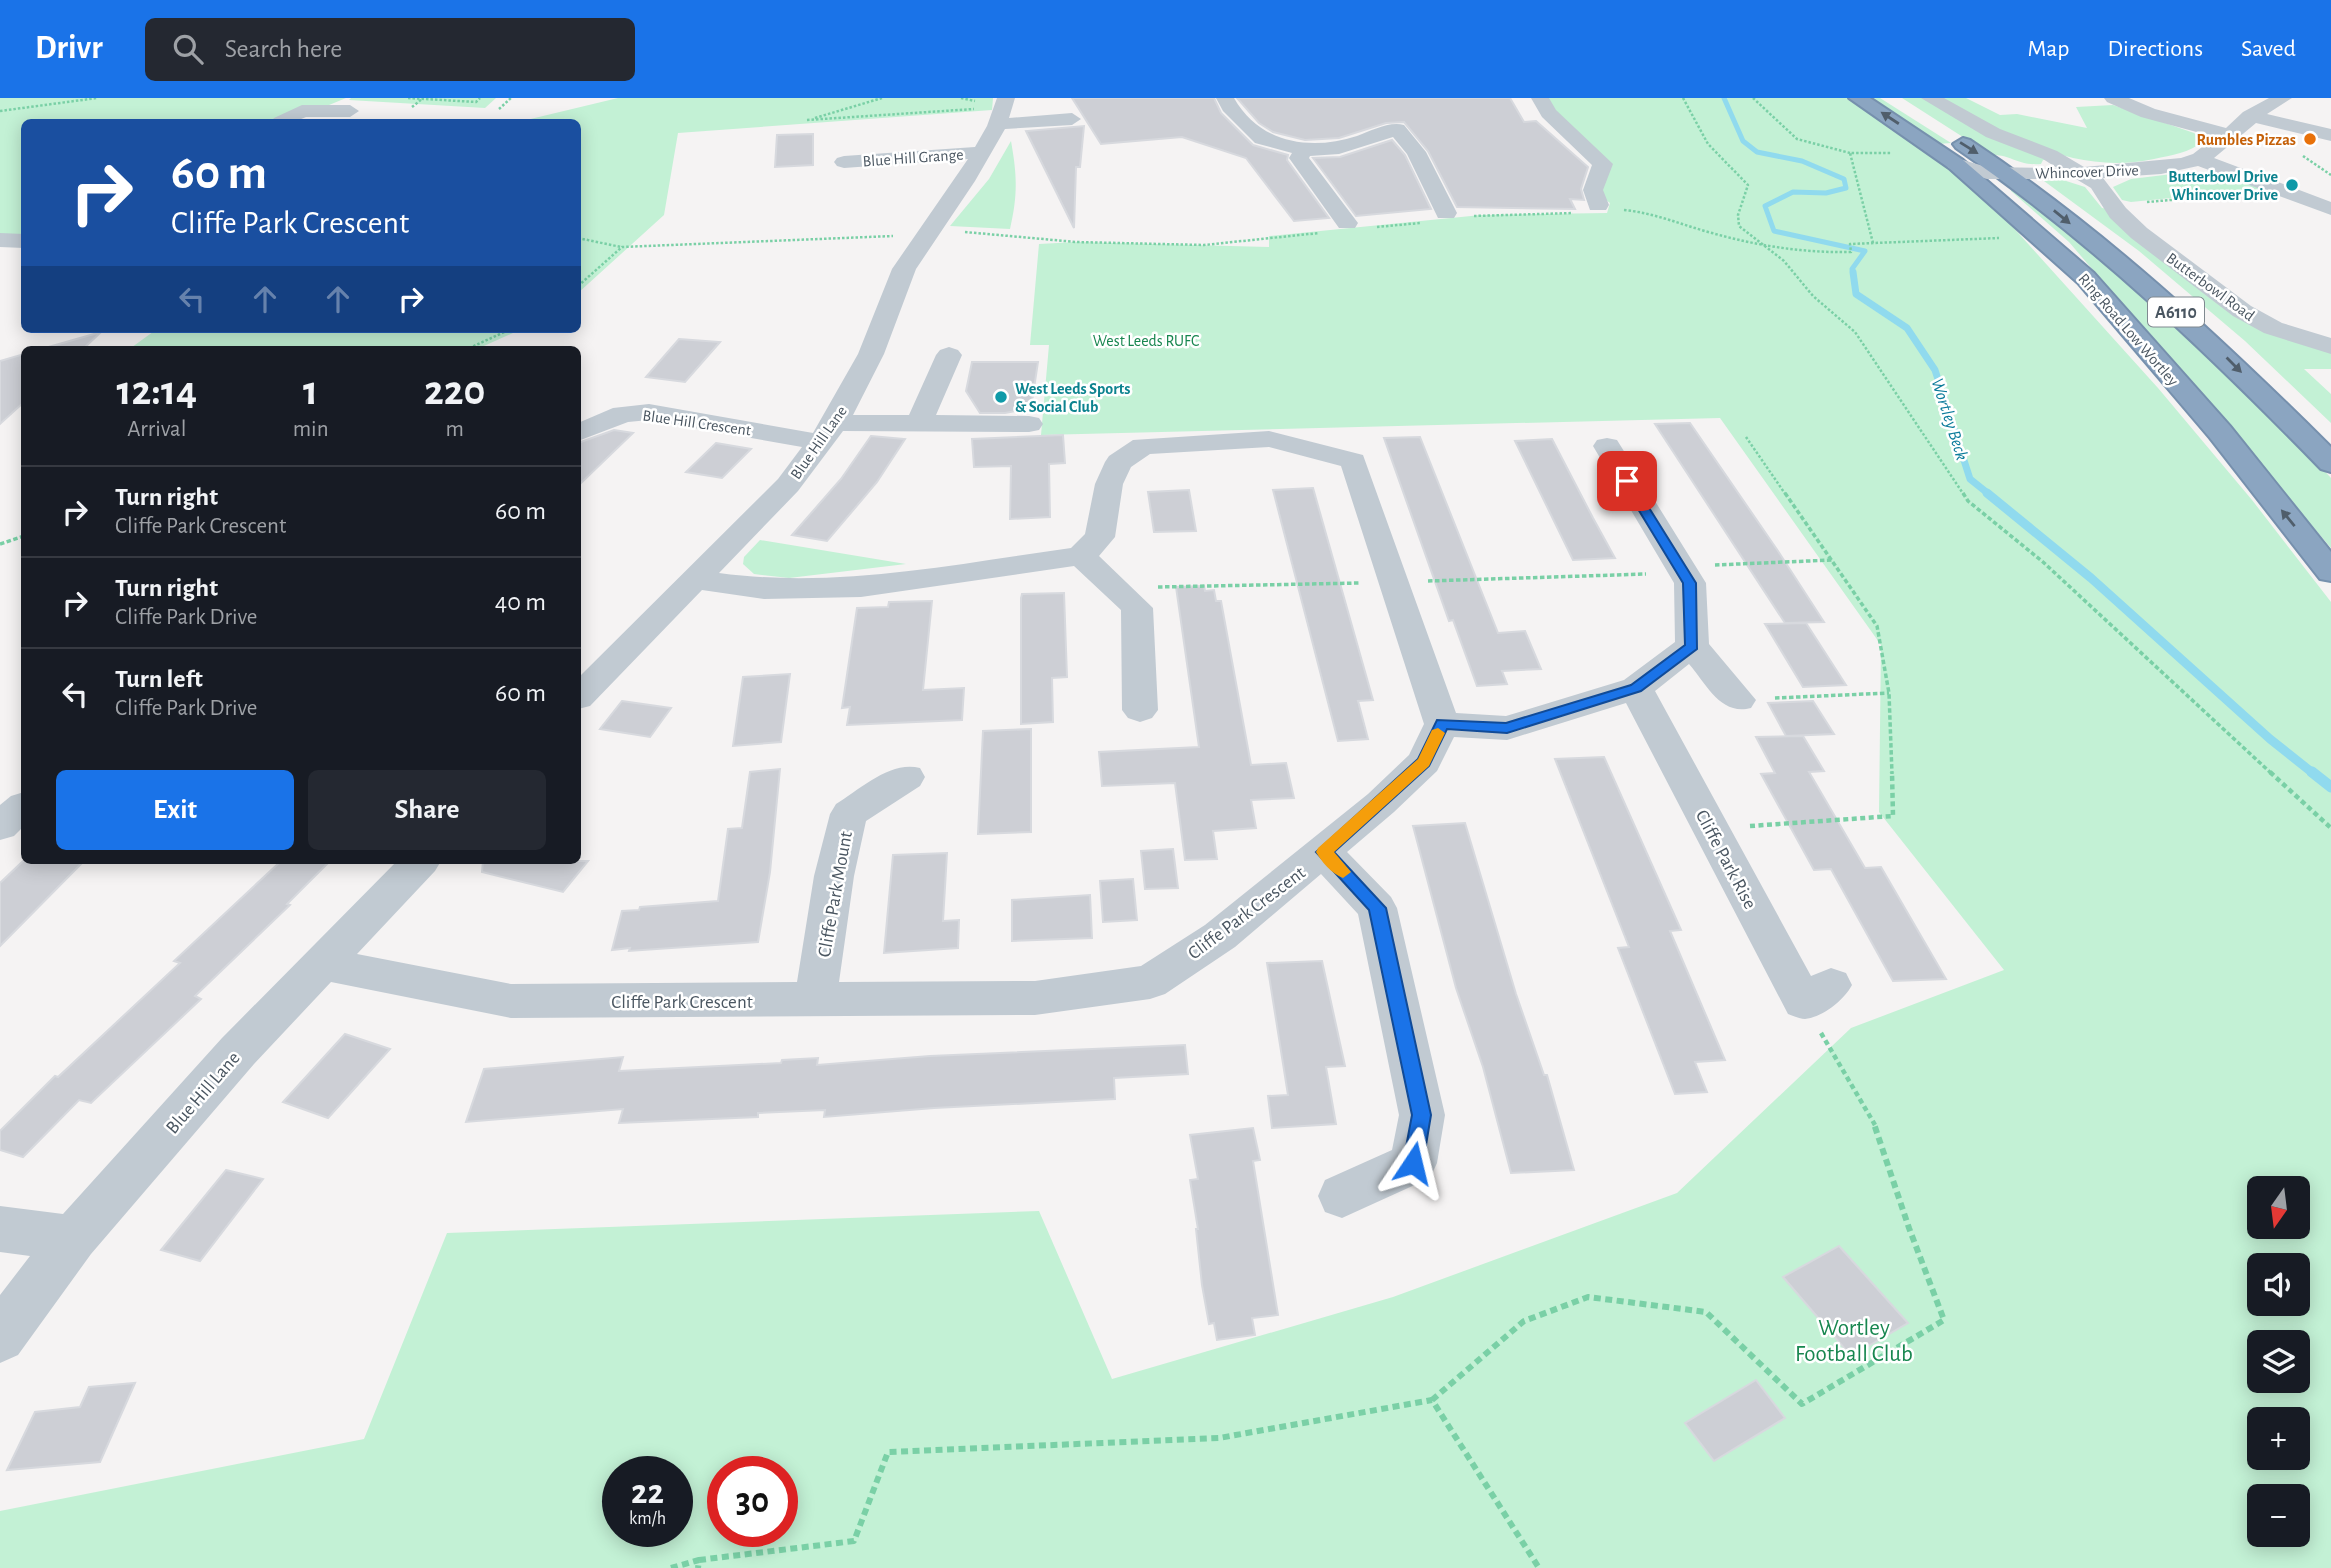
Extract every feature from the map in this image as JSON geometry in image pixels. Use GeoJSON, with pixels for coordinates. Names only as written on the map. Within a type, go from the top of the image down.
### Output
{"type":"FeatureCollection","features":[{"type":"Feature","properties":{"kind":"highway","name":"Ring Road Low Wortley"},"geometry":{"type":"LineString","coordinates":[[1858,98],[1948,159],[1993,195],[2095,288],[2220,432],[2331,572]]}},
{"type":"Feature","properties":{"kind":"highway","name":"Ring Road Low Wortley"},"geometry":{"type":"LineString","coordinates":[[1890,98],[2009,173],[2147,286],[2223,354],[2331,463]]}},
{"type":"Feature","properties":{"kind":"highway"},"geometry":{"type":"LineString","coordinates":[[1993,195],[1998,180],[2009,173]]}},
{"type":"Feature","properties":{"kind":"street"},"geometry":{"type":"LineString","coordinates":[[1225,98],[1230,107],[1262,139],[1303,150],[1339,148],[1396,119],[1416,152],[1446,214]]}},
{"type":"Feature","properties":{"kind":"street"},"geometry":{"type":"LineString","coordinates":[[1540,98],[1549,113],[1603,164],[1594,190],[1598,205]]}},
{"type":"Feature","properties":{"kind":"street","name":"Butterbowl Road"},"geometry":{"type":"LineString","coordinates":[[1930,98],[1993,133],[2050,155],[2098,184],[2110,203],[2139,233],[2242,312],[2273,328],[2331,346]]}},
{"type":"Feature","properties":{"kind":"street"},"geometry":{"type":"LineString","coordinates":[[2113,98],[2148,113],[2229,135]]}},
{"type":"Feature","properties":{"kind":"street","name":"Whincover Drive"},"geometry":{"type":"LineString","coordinates":[[1948,159],[1985,173],[2152,168],[2199,159],[2229,135],[2247,110],[2283,98]]}},
{"type":"Feature","properties":{"kind":"street"},"geometry":{"type":"LineString","coordinates":[[1003,109],[1072,119]]}},
{"type":"Feature","properties":{"kind":"street","name":"Blue Hill Lane"},"geometry":{"type":"LineString","coordinates":[[581,695],[788,485],[827,433],[872,354],[904,269],[965,181],[1003,109]]}},
{"type":"Feature","properties":{"kind":"street"},"geometry":{"type":"LineString","coordinates":[[2247,110],[2331,135]]}},
{"type":"Feature","properties":{"kind":"street"},"geometry":{"type":"LineString","coordinates":[[287,119],[303,111],[350,111]]}},
{"type":"Feature","properties":{"kind":"street"},"geometry":{"type":"LineString","coordinates":[[1303,150],[1299,158],[1347,223]]}},
{"type":"Feature","properties":{"kind":"street","name":"Blue Hill Grange"},"geometry":{"type":"LineString","coordinates":[[844,162],[982,152]]}},
{"type":"Feature","properties":{"kind":"street"},"geometry":{"type":"LineString","coordinates":[[2199,159],[2331,209]]}},
{"type":"Feature","properties":{"kind":"street"},"geometry":{"type":"LineString","coordinates":[[0,240],[21,241]]}},
{"type":"Feature","properties":{"kind":"street"},"geometry":{"type":"LineString","coordinates":[[919,423],[949,355]]}},
{"type":"Feature","properties":{"kind":"street","name":"Blue Hill Crescent"},"geometry":{"type":"LineString","coordinates":[[581,432],[623,414],[649,412],[827,433],[919,423],[1029,424]]}},
{"type":"Feature","properties":{"kind":"street"},"geometry":{"type":"LineString","coordinates":[[696,580],[764,589],[861,587],[1081,556],[1100,537],[1110,484],[1119,462],[1143,446],[1269,439],[1353,461],[1442,724],[1507,728],[1636,688],[1692,646]]}},
{"type":"Feature","properties":{"kind":"street"},"geometry":{"type":"LineString","coordinates":[[1606,446],[1690,583],[1692,646],[1739,700]]}},
{"type":"Feature","properties":{"kind":"street"},"geometry":{"type":"LineString","coordinates":[[1081,556],[1137,608],[1140,710]]}},
{"type":"Feature","properties":{"kind":"street","name":"Cliffe Park Rise"},"geometry":{"type":"LineString","coordinates":[[1636,688],[1711,829],[1817,994]]}},
{"type":"Feature","properties":{"kind":"street","name":"Cliffe Park Crescent"},"geometry":{"type":"LineString","coordinates":[[322,964],[510,1001],[1035,998],[1150,982],[1220,936],[1324,852],[1424,762],[1442,724]]}},
{"type":"Feature","properties":{"kind":"street","name":"Cliffe Park Mount"},"geometry":{"type":"LineString","coordinates":[[815,1001],[834,876],[849,814],[907,777]]}},
{"type":"Feature","properties":{"kind":"street"},"geometry":{"type":"LineString","coordinates":[[0,826],[21,808]]}},
{"type":"Feature","properties":{"kind":"street"},"geometry":{"type":"LineString","coordinates":[[1324,852],[1377,908],[1422,1115],[1413,1163],[1342,1196]]}},
{"type":"Feature","properties":{"kind":"street","name":"Blue Hill Lane"},"geometry":{"type":"LineString","coordinates":[[0,1337],[73,1238],[238,1051],[418,864]]}},
{"type":"Feature","properties":{"kind":"street"},"geometry":{"type":"LineString","coordinates":[[0,1228],[73,1238]]}},
{"type":"Feature","properties":{"kind":"path"},"geometry":{"type":"LineString","coordinates":[[0,111],[97,98]]}},
{"type":"Feature","properties":{"kind":"path"},"geometry":{"type":"LineString","coordinates":[[408,98],[476,102],[481,98]]}},
{"type":"Feature","properties":{"kind":"path"},"geometry":{"type":"LineString","coordinates":[[412,107],[422,98]]}},
{"type":"Feature","properties":{"kind":"path"},"geometry":{"type":"LineString","coordinates":[[475,98],[481,98]]}},
{"type":"Feature","properties":{"kind":"path"},"geometry":{"type":"LineString","coordinates":[[499,108],[511,98]]}},
{"type":"Feature","properties":{"kind":"path"},"geometry":{"type":"LineString","coordinates":[[882,98],[807,120],[1003,109]]}},
{"type":"Feature","properties":{"kind":"path"},"geometry":{"type":"LineString","coordinates":[[1683,98],[1708,144],[1748,185],[1738,215],[1739,226],[1784,261],[1813,296],[1855,332],[1947,474],[1968,501],[2043,562],[2331,828]]}},
{"type":"Feature","properties":{"kind":"path"},"geometry":{"type":"LineString","coordinates":[[1753,98],[1797,139],[1850,153],[1948,159]]}},
{"type":"Feature","properties":{"kind":"path"},"geometry":{"type":"LineString","coordinates":[[1850,153],[1873,243]]}},
{"type":"Feature","properties":{"kind":"path"},"geometry":{"type":"LineString","coordinates":[[2110,203],[2130,204],[2281,190]]}},
{"type":"Feature","properties":{"kind":"path"},"geometry":{"type":"LineString","coordinates":[[1623,210],[1655,213],[1714,234],[1803,250],[1851,252],[1850,244],[2040,237]]}},
{"type":"Feature","properties":{"kind":"path"},"geometry":{"type":"LineString","coordinates":[[1468,217],[1574,213]]}},
{"type":"Feature","properties":{"kind":"path"},"geometry":{"type":"LineString","coordinates":[[1377,227],[1426,222]]}},
{"type":"Feature","properties":{"kind":"path"},"geometry":{"type":"LineString","coordinates":[[581,239],[622,247],[928,232],[1076,242],[1204,245],[1327,232]]}},
{"type":"Feature","properties":{"kind":"path"},"geometry":{"type":"LineString","coordinates":[[581,283],[622,247]]}},
{"type":"Feature","properties":{"kind":"path"},"geometry":{"type":"LineString","coordinates":[[474,346],[502,333]]}},
{"type":"Feature","properties":{"kind":"path"},"geometry":{"type":"LineString","coordinates":[[1711,829],[1893,816],[1889,692],[1877,626],[1746,437]]}},
{"type":"Feature","properties":{"kind":"path"},"geometry":{"type":"LineString","coordinates":[[0,544],[21,537]]}},
{"type":"Feature","properties":{"kind":"path"},"geometry":{"type":"LineString","coordinates":[[1116,588],[1393,582],[1515,576],[1559,579],[1832,561]]}},
{"type":"Feature","properties":{"kind":"path"},"geometry":{"type":"LineString","coordinates":[[1739,700],[1889,692]]}},
{"type":"Feature","properties":{"kind":"path"},"geometry":{"type":"LineString","coordinates":[[671,1568],[854,1541],[888,1452],[1219,1438],[1432,1399],[1524,1321],[1588,1297],[1706,1312],[1802,1404],[1944,1320],[1909,1228],[1878,1130],[1817,994]]}},
{"type":"Feature","properties":{"kind":"path"},"geometry":{"type":"LineString","coordinates":[[1432,1399],[1539,1568]]}},
{"type":"Feature","properties":{"kind":"green space"},"geometry":{"type":"Polygon","coordinates":[[[0,98],[346,98],[295,119],[21,119],[21,235],[0,235],[0,98]]]}},
{"type":"Feature","properties":{"kind":"green space"},"geometry":{"type":"Polygon","coordinates":[[[496,98],[485,108],[349,100],[496,98]]]}},
{"type":"Feature","properties":{"kind":"green space"},"geometry":{"type":"Polygon","coordinates":[[[618,98],[993,98],[992,110],[678,133],[664,215],[581,290],[581,119],[530,119],[618,98]]]}},
{"type":"Feature","properties":{"kind":"green space"},"geometry":{"type":"Polygon","coordinates":[[[1540,98],[1857,98],[1956,164],[2158,388],[2252,500],[2331,602],[2331,1568],[0,1568],[0,1511],[364,1439],[447,1233],[1039,1211],[1112,1379],[1393,1297],[1677,1193],[1851,1028],[2004,970],[1879,812],[1881,645],[1720,418],[1041,435],[1049,345],[1030,345],[1039,244],[1076,242],[1269,247],[1269,236],[1481,215],[1607,213],[1610,203],[1593,190],[1602,164],[1540,98]]]}},
{"type":"Feature","properties":{"kind":"green space"},"geometry":{"type":"Polygon","coordinates":[[[1869,98],[1880,98],[1951,143],[1938,144],[1869,98]]]}},
{"type":"Feature","properties":{"kind":"green space"},"geometry":{"type":"Polygon","coordinates":[[[1902,98],[1922,98],[2049,160],[2033,164],[1991,155],[1902,98]]]}},
{"type":"Feature","properties":{"kind":"green space"},"geometry":{"type":"Polygon","coordinates":[[[1938,98],[1966,98],[2000,115],[2017,114],[2087,128],[2076,107],[2113,105],[2194,133],[2204,141],[2186,151],[2154,159],[2124,163],[2096,162],[2068,157],[2015,138],[1938,98]]]}},
{"type":"Feature","properties":{"kind":"green space"},"geometry":{"type":"Polygon","coordinates":[[[1011,141],[1016,185],[1010,229],[950,226],[989,179],[1011,141]]]}},
{"type":"Feature","properties":{"kind":"green space"},"geometry":{"type":"Polygon","coordinates":[[[2189,172],[2226,175],[2262,189],[2131,202],[2122,200],[2113,187],[2131,179],[2189,172]]]}},
{"type":"Feature","properties":{"kind":"green space"},"geometry":{"type":"Polygon","coordinates":[[[2063,180],[2085,187],[2102,208],[2108,209],[2192,282],[2331,351],[2331,369],[2304,369],[2331,394],[2331,423],[2245,341],[2139,251],[2044,181],[2063,180]]]}},
{"type":"Feature","properties":{"kind":"green space"},"geometry":{"type":"Polygon","coordinates":[[[2010,186],[2166,313],[2285,428],[2331,478],[2331,548],[2069,242],[2011,191],[2010,186]]]}},
{"type":"Feature","properties":{"kind":"green space"},"geometry":{"type":"Polygon","coordinates":[[[151,333],[513,333],[484,346],[134,346],[151,333]]]}},
{"type":"Feature","properties":{"kind":"green space"},"geometry":{"type":"Polygon","coordinates":[[[760,540],[906,564],[789,578],[754,574],[743,564],[744,557],[760,540]]]}},
{"type":"Feature","properties":{"kind":"building"},"geometry":{"type":"Polygon","coordinates":[[[1072,98],[1214,98],[1221,113],[1253,145],[1288,155],[1287,160],[1329,218],[1294,221],[1246,158],[1182,137],[1101,144],[1072,98]]]}},
{"type":"Feature","properties":{"kind":"building"},"geometry":{"type":"Polygon","coordinates":[[[1237,98],[1510,98],[1524,122],[1536,121],[1588,167],[1581,189],[1584,200],[1570,199],[1575,209],[1457,207],[1428,151],[1404,122],[1386,123],[1339,138],[1305,140],[1273,132],[1259,123],[1237,98]]]}},
{"type":"Feature","properties":{"kind":"building"},"geometry":{"type":"Polygon","coordinates":[[[1084,126],[1080,167],[1076,167],[1074,228],[1026,131],[1084,126]]]}},
{"type":"Feature","properties":{"kind":"building"},"geometry":{"type":"Polygon","coordinates":[[[813,134],[813,165],[775,167],[777,135],[813,134]]]}},
{"type":"Feature","properties":{"kind":"building"},"geometry":{"type":"Polygon","coordinates":[[[1392,140],[1405,155],[1431,209],[1356,216],[1313,158],[1340,157],[1392,140]]]}},
{"type":"Feature","properties":{"kind":"building"},"geometry":{"type":"Polygon","coordinates":[[[98,333],[100,333],[86,346],[52,346],[98,333]]]}},
{"type":"Feature","properties":{"kind":"building"},"geometry":{"type":"Polygon","coordinates":[[[679,339],[720,342],[685,382],[646,377],[679,339]]]}},
{"type":"Feature","properties":{"kind":"building"},"geometry":{"type":"Polygon","coordinates":[[[21,355],[21,405],[0,424],[0,361],[21,355]]]}},
{"type":"Feature","properties":{"kind":"building","name":"West Leeds Sports & Social Club"},"geometry":{"type":"Polygon","coordinates":[[[972,362],[1038,362],[1031,408],[1005,413],[980,413],[966,391],[972,362]]]}},
{"type":"Feature","properties":{"kind":"building"},"geometry":{"type":"Polygon","coordinates":[[[1690,423],[1824,622],[1785,623],[1655,424],[1690,423]]]}},
{"type":"Feature","properties":{"kind":"building"},"geometry":{"type":"Polygon","coordinates":[[[614,430],[633,433],[581,483],[581,442],[614,430]]]}},
{"type":"Feature","properties":{"kind":"building"},"geometry":{"type":"Polygon","coordinates":[[[1063,435],[1065,463],[1049,464],[1050,517],[1010,519],[1011,466],[974,467],[972,439],[1063,435]]]}},
{"type":"Feature","properties":{"kind":"building"},"geometry":{"type":"Polygon","coordinates":[[[871,436],[905,439],[877,482],[827,541],[792,535],[841,479],[871,436]]]}},
{"type":"Feature","properties":{"kind":"building"},"geometry":{"type":"Polygon","coordinates":[[[1420,437],[1498,633],[1525,631],[1541,669],[1502,671],[1507,684],[1477,686],[1453,620],[1449,621],[1384,438],[1420,437]]]}},
{"type":"Feature","properties":{"kind":"building"},"geometry":{"type":"Polygon","coordinates":[[[1552,439],[1615,558],[1573,560],[1515,441],[1552,439]]]}},
{"type":"Feature","properties":{"kind":"building"},"geometry":{"type":"Polygon","coordinates":[[[716,443],[751,449],[722,478],[686,472],[716,443]]]}},
{"type":"Feature","properties":{"kind":"building"},"geometry":{"type":"Polygon","coordinates":[[[1313,488],[1373,700],[1358,701],[1368,739],[1338,741],[1273,490],[1313,488]]]}},
{"type":"Feature","properties":{"kind":"building"},"geometry":{"type":"Polygon","coordinates":[[[1189,490],[1196,531],[1154,532],[1148,492],[1189,490]]]}},
{"type":"Feature","properties":{"kind":"building"},"geometry":{"type":"Polygon","coordinates":[[[1204,586],[1205,591],[1214,590],[1216,601],[1221,601],[1251,765],[1286,763],[1294,798],[1251,800],[1256,828],[1213,831],[1217,859],[1185,860],[1175,783],[1102,786],[1099,752],[1199,747],[1176,587],[1204,586]]]}},
{"type":"Feature","properties":{"kind":"building"},"geometry":{"type":"Polygon","coordinates":[[[1064,593],[1067,677],[1052,678],[1053,722],[1021,724],[1022,594],[1064,593]]]}},
{"type":"Feature","properties":{"kind":"building"},"geometry":{"type":"Polygon","coordinates":[[[932,601],[923,690],[964,688],[962,720],[847,725],[850,707],[842,708],[857,608],[888,607],[889,602],[932,601]]]}},
{"type":"Feature","properties":{"kind":"building"},"geometry":{"type":"Polygon","coordinates":[[[1806,623],[1846,685],[1803,687],[1765,624],[1806,623]]]}},
{"type":"Feature","properties":{"kind":"building"},"geometry":{"type":"Polygon","coordinates":[[[790,674],[781,742],[733,746],[743,677],[790,674]]]}},
{"type":"Feature","properties":{"kind":"building"},"geometry":{"type":"Polygon","coordinates":[[[622,701],[671,708],[650,737],[600,729],[622,701]]]}},
{"type":"Feature","properties":{"kind":"building"},"geometry":{"type":"Polygon","coordinates":[[[1813,701],[1834,734],[1786,736],[1768,703],[1813,701]]]}},
{"type":"Feature","properties":{"kind":"building"},"geometry":{"type":"Polygon","coordinates":[[[1031,729],[1031,832],[978,834],[983,731],[1031,729]]]}},
{"type":"Feature","properties":{"kind":"building"},"geometry":{"type":"Polygon","coordinates":[[[1803,736],[1824,771],[1809,772],[1865,868],[1881,867],[1946,979],[1893,981],[1831,869],[1814,870],[1761,774],[1775,773],[1756,737],[1803,736]]]}},
{"type":"Feature","properties":{"kind":"building"},"geometry":{"type":"Polygon","coordinates":[[[1604,757],[1681,930],[1670,931],[1725,1060],[1695,1062],[1707,1092],[1675,1094],[1618,948],[1629,947],[1555,759],[1604,757]]]}},
{"type":"Feature","properties":{"kind":"building"},"geometry":{"type":"Polygon","coordinates":[[[780,769],[770,872],[758,942],[612,950],[622,911],[639,910],[640,907],[718,901],[728,829],[742,828],[750,772],[780,769]]]}},
{"type":"Feature","properties":{"kind":"building"},"geometry":{"type":"Polygon","coordinates":[[[1465,823],[1516,994],[1544,1075],[1547,1075],[1574,1170],[1511,1173],[1483,1067],[1456,988],[1413,826],[1465,823]]]}},
{"type":"Feature","properties":{"kind":"building"},"geometry":{"type":"Polygon","coordinates":[[[1173,849],[1178,888],[1145,889],[1141,851],[1173,849]]]}},
{"type":"Feature","properties":{"kind":"building"},"geometry":{"type":"Polygon","coordinates":[[[947,853],[943,921],[959,920],[958,948],[884,953],[893,855],[947,853]]]}},
{"type":"Feature","properties":{"kind":"building"},"geometry":{"type":"Polygon","coordinates":[[[581,861],[588,861],[563,892],[482,872],[483,864],[581,864],[581,861]]]}},
{"type":"Feature","properties":{"kind":"building"},"geometry":{"type":"Polygon","coordinates":[[[21,863],[81,864],[0,946],[0,883],[21,863]]]}},
{"type":"Feature","properties":{"kind":"building"},"geometry":{"type":"Polygon","coordinates":[[[278,864],[327,864],[287,904],[290,905],[195,996],[201,999],[91,1103],[79,1100],[23,1157],[0,1150],[0,1131],[55,1076],[58,1077],[180,963],[174,961],[278,864]]]}},
{"type":"Feature","properties":{"kind":"building"},"geometry":{"type":"Polygon","coordinates":[[[1133,879],[1137,920],[1103,922],[1100,881],[1133,879]]]}},
{"type":"Feature","properties":{"kind":"building"},"geometry":{"type":"Polygon","coordinates":[[[1090,895],[1092,938],[1012,941],[1012,900],[1090,895]]]}},
{"type":"Feature","properties":{"kind":"building"},"geometry":{"type":"Polygon","coordinates":[[[1322,961],[1345,1066],[1326,1067],[1336,1124],[1272,1128],[1268,1096],[1288,1095],[1267,963],[1322,961]]]}},
{"type":"Feature","properties":{"kind":"building"},"geometry":{"type":"Polygon","coordinates":[[[345,1034],[390,1049],[328,1118],[283,1102],[345,1034]]]}},
{"type":"Feature","properties":{"kind":"building"},"geometry":{"type":"Polygon","coordinates":[[[1185,1045],[1188,1074],[1114,1078],[1115,1099],[934,1108],[824,1117],[825,1110],[758,1113],[758,1117],[619,1123],[623,1109],[466,1122],[484,1069],[623,1057],[619,1071],[781,1063],[782,1060],[818,1058],[817,1065],[930,1056],[1185,1045]]]}},
{"type":"Feature","properties":{"kind":"building"},"geometry":{"type":"Polygon","coordinates":[[[1253,1128],[1260,1160],[1253,1161],[1278,1315],[1252,1318],[1255,1335],[1217,1340],[1214,1323],[1209,1324],[1202,1285],[1198,1229],[1190,1180],[1198,1179],[1190,1135],[1253,1128]]]}},
{"type":"Feature","properties":{"kind":"building"},"geometry":{"type":"Polygon","coordinates":[[[226,1170],[263,1179],[200,1261],[161,1250],[226,1170]]]}},
{"type":"Feature","properties":{"kind":"building"},"geometry":{"type":"Polygon","coordinates":[[[1839,1246],[1908,1323],[1851,1356],[1783,1277],[1839,1246]]]}},
{"type":"Feature","properties":{"kind":"building"},"geometry":{"type":"Polygon","coordinates":[[[1756,1380],[1785,1418],[1714,1461],[1685,1423],[1756,1380]]]}},
{"type":"Feature","properties":{"kind":"building"},"geometry":{"type":"Polygon","coordinates":[[[135,1383],[100,1462],[7,1470],[35,1412],[80,1407],[89,1387],[135,1383]]]}},
{"type":"Feature","properties":{"kind":"waterway","name":"Wortley Beck"},"geometry":{"type":"LineString","coordinates":[[1724,98],[1743,141],[1757,152],[1802,161],[1844,179],[1846,188],[1826,193],[1793,192],[1765,206],[1774,231],[1865,251],[1852,269],[1853,274]]}},
{"type":"Feature","properties":{"kind":"waterway","name":"Wortley Beck"},"geometry":{"type":"LineString","coordinates":[[1853,272],[1856,294],[1907,328],[1935,370],[1970,479],[1990,495]]}},
{"type":"Feature","properties":{"kind":"waterway","name":"Wortley Beck"},"geometry":{"type":"LineString","coordinates":[[1987,493],[2091,578],[2270,739],[2314,774]]}},
{"type":"Feature","properties":{"kind":"waterway","name":"Wortley Beck"},"geometry":{"type":"LineString","coordinates":[[2312,772],[2331,787]]}},
{"type":"Feature","properties":{"kind":"slow traffic"},"geometry":{"type":"LineString","coordinates":[[1343,872],[1324,852],[1424,762],[1438,733]]}},
{"type":"Feature","properties":{"kind":"place","name":"Rumbles Pizzas"},"geometry":{"type":"Point","coordinates":[2310,139]}},
{"type":"Feature","properties":{"kind":"place","name":"Butterbowl Drive Whincover Drive"},"geometry":{"type":"Point","coordinates":[2292,185]}},
{"type":"Feature","properties":{"kind":"place","name":"West Leeds Sports & Social Club"},"geometry":{"type":"Point","coordinates":[1001,397]}},
{"type":"Feature","properties":{"kind":"route"},"geometry":{"type":"LineString","coordinates":[[1413,1163],[1422,1115],[1377,908],[1324,852],[1424,762],[1442,724],[1507,728],[1636,688],[1692,646],[1690,583],[1627,481]]}},
{"type":"Feature","properties":{"kind":"park label","name":"West Leeds RUFC"},"geometry":{"type":"Point","coordinates":[1146,340]}},
{"type":"Feature","properties":{"kind":"park label","name":"Wortley Football Club"},"geometry":{"type":"Point","coordinates":[1854,1340]}}]}
